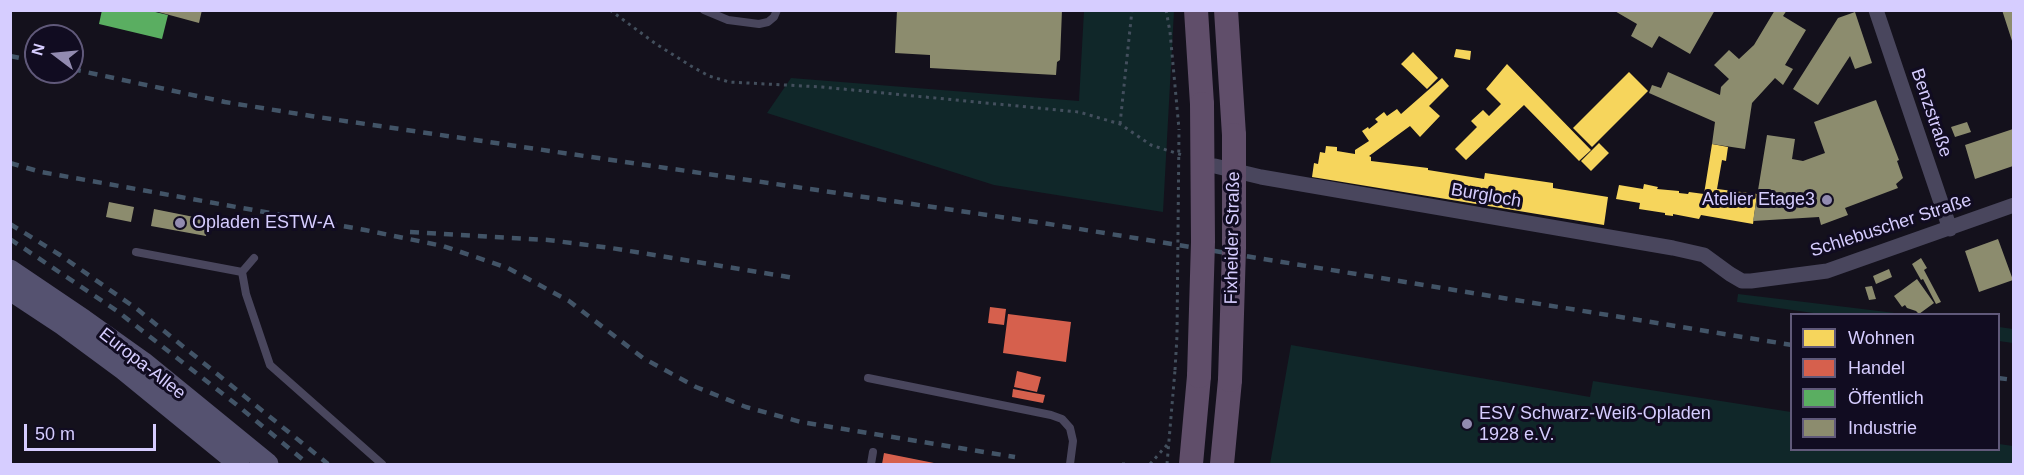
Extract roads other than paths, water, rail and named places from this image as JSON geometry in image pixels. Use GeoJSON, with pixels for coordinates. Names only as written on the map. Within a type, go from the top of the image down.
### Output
{"type":"FeatureCollection","features":[{"type":"Feature","properties":{"kind":"highway","name":"Fixheider Straße"},"geometry":{"type":"LineString","coordinates":[[1191,465],[1199,376],[1203,242],[1202,105],[1196,10]]}},
{"type":"Feature","properties":{"kind":"highway","name":"Fixheider Straße"},"geometry":{"type":"LineString","coordinates":[[1222,465],[1230,380],[1234,248],[1234,135],[1226,10]]}},
{"type":"Feature","properties":{"kind":"main road","name":"Europa-Allee"},"geometry":{"type":"LineString","coordinates":[[10,270],[143,362],[268,465]]}},
{"type":"Feature","properties":{"kind":"main road","name":"Europa-Allee"},"geometry":{"type":"LineString","coordinates":[[10,290],[124,370],[239,465]]}},
{"type":"Feature","properties":{"kind":"street","name":"Benzstraße"},"geometry":{"type":"LineString","coordinates":[[1876,10],[1950,229]]}},
{"type":"Feature","properties":{"kind":"street","name":"Burgloch"},"geometry":{"type":"LineString","coordinates":[[1215,166],[1271,179],[1673,248],[1704,255],[1742,280]]}},
{"type":"Feature","properties":{"kind":"street","name":"Schlebuscher Straße"},"geometry":{"type":"LineString","coordinates":[[1742,280],[1770,279],[1827,271],[2013,206]]}},
{"type":"Feature","properties":{"kind":"lane"},"geometry":{"type":"LineString","coordinates":[[704,10],[728,20],[759,24],[768,22],[777,10]]}},
{"type":"Feature","properties":{"kind":"lane"},"geometry":{"type":"LineString","coordinates":[[136,252],[242,272]]}},
{"type":"Feature","properties":{"kind":"lane"},"geometry":{"type":"LineString","coordinates":[[242,272],[255,258]]}},
{"type":"Feature","properties":{"kind":"lane"},"geometry":{"type":"LineString","coordinates":[[242,272],[246,294],[270,365],[382,465]]}},
{"type":"Feature","properties":{"kind":"lane"},"geometry":{"type":"LineString","coordinates":[[868,378],[1062,419],[1070,428],[1073,441],[1071,465]]}},
{"type":"Feature","properties":{"kind":"lane"},"geometry":{"type":"LineString","coordinates":[[871,465],[873,452]]}},
{"type":"Feature","properties":{"kind":"railway"},"geometry":{"type":"LineString","coordinates":[[10,56],[24,59]]}},
{"type":"Feature","properties":{"kind":"railway"},"geometry":{"type":"LineString","coordinates":[[84,72],[225,102],[311,116],[1049,224],[1790,345]]}},
{"type":"Feature","properties":{"kind":"railway"},"geometry":{"type":"LineString","coordinates":[[10,163],[41,172],[443,246],[508,268],[569,301],[643,358],[696,387],[746,407],[801,422],[1015,457]]}},
{"type":"Feature","properties":{"kind":"railway"},"geometry":{"type":"LineString","coordinates":[[10,224],[60,255],[137,309],[328,464]]}},
{"type":"Feature","properties":{"kind":"railway"},"geometry":{"type":"LineString","coordinates":[[410,232],[548,240],[795,278]]}},
{"type":"Feature","properties":{"kind":"railway"},"geometry":{"type":"LineString","coordinates":[[10,239],[117,311],[308,464]]}},
{"type":"Feature","properties":{"kind":"railway"},"geometry":{"type":"LineString","coordinates":[[2000,378],[2014,380]]}},
{"type":"Feature","properties":{"kind":"place","name":"Atelier Etage3"},"geometry":{"type":"Point","coordinates":[1827,200]}},
{"type":"Feature","properties":{"kind":"place","name":"Opladen ESTW-A"},"geometry":{"type":"Point","coordinates":[180,223]}},
{"type":"Feature","properties":{"kind":"place","name":"ESV Schwarz-Weiß-Opladen 1928 e.V."},"geometry":{"type":"Point","coordinates":[1467,424]}}]}
